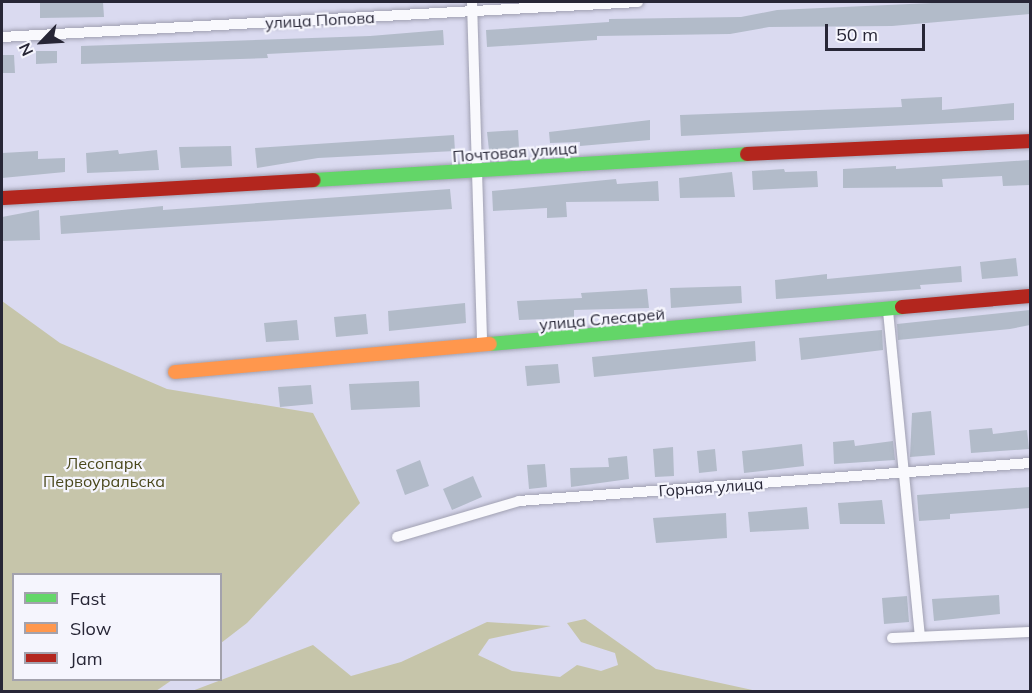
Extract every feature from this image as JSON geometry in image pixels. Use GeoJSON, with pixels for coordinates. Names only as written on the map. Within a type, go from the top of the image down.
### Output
{"type":"FeatureCollection","features":[{"type":"Feature","properties":{"kind":"street","name":"улица Попова"},"geometry":{"type":"LineString","coordinates":[[2,38],[471,7],[638,2]]}},
{"type":"Feature","properties":{"kind":"street"},"geometry":{"type":"LineString","coordinates":[[471,7],[482,346]]}},
{"type":"Feature","properties":{"kind":"street","name":"Почтовая улица"},"geometry":{"type":"LineString","coordinates":[[2,198],[1030,141]]}},
{"type":"Feature","properties":{"kind":"street","name":"улица Слесарей"},"geometry":{"type":"LineString","coordinates":[[175,372],[1030,296]]}},
{"type":"Feature","properties":{"kind":"street"},"geometry":{"type":"LineString","coordinates":[[888,310],[920,635]]}},
{"type":"Feature","properties":{"kind":"street","name":"Горная улица"},"geometry":{"type":"LineString","coordinates":[[397,537],[519,501],[1030,463]]}},
{"type":"Feature","properties":{"kind":"street"},"geometry":{"type":"LineString","coordinates":[[892,638],[1030,632]]}},
{"type":"Feature","properties":{"kind":"green space","name":"Лесопарк Первоуральска"},"geometry":{"type":"Polygon","coordinates":[[[2,301],[60,343],[167,389],[313,413],[360,503],[247,623],[222,642],[222,573],[12,573],[12,681],[171,681],[156,691],[2,691],[2,301]]]}},
{"type":"Feature","properties":{"kind":"green space"},"geometry":{"type":"Polygon","coordinates":[[[585,619],[656,669],[757,691],[192,691],[313,645],[351,676],[401,662],[487,622],[551,626],[489,639],[478,655],[512,671],[560,677],[577,665],[601,671],[618,665],[615,653],[581,642],[567,623],[585,619]]]}},
{"type":"Feature","properties":{"kind":"building"},"geometry":{"type":"Polygon","coordinates":[[[40,2],[103,2],[104,17],[40,18],[40,2]]]}},
{"type":"Feature","properties":{"kind":"building"},"geometry":{"type":"Polygon","coordinates":[[[954,2],[1030,2],[1030,14],[892,26],[769,27],[730,34],[597,36],[597,40],[487,47],[486,30],[609,22],[609,19],[741,17],[777,10],[954,2]]]}},
{"type":"Feature","properties":{"kind":"building"},"geometry":{"type":"Polygon","coordinates":[[[443,30],[444,45],[267,54],[268,58],[81,64],[81,46],[370,36],[443,30]]]}},
{"type":"Feature","properties":{"kind":"building"},"geometry":{"type":"Polygon","coordinates":[[[36,51],[57,51],[57,63],[36,64],[36,51]]]}},
{"type":"Feature","properties":{"kind":"building"},"geometry":{"type":"Polygon","coordinates":[[[2,55],[14,55],[15,73],[2,73],[2,55]]]}},
{"type":"Feature","properties":{"kind":"building"},"geometry":{"type":"Polygon","coordinates":[[[942,97],[942,110],[1014,103],[1014,120],[681,136],[680,115],[902,107],[901,99],[942,97]]]}},
{"type":"Feature","properties":{"kind":"building"},"geometry":{"type":"Polygon","coordinates":[[[650,120],[650,140],[580,146],[580,142],[550,143],[549,132],[650,120]]]}},
{"type":"Feature","properties":{"kind":"building"},"geometry":{"type":"Polygon","coordinates":[[[518,130],[519,148],[489,150],[487,132],[518,130]]]}},
{"type":"Feature","properties":{"kind":"building"},"geometry":{"type":"Polygon","coordinates":[[[454,135],[455,151],[318,158],[257,168],[255,148],[454,135]]]}},
{"type":"Feature","properties":{"kind":"building"},"geometry":{"type":"Polygon","coordinates":[[[231,146],[232,166],[181,168],[179,147],[231,146]]]}},
{"type":"Feature","properties":{"kind":"building"},"geometry":{"type":"Polygon","coordinates":[[[118,150],[119,154],[157,150],[159,170],[87,173],[86,153],[118,150]]]}},
{"type":"Feature","properties":{"kind":"building"},"geometry":{"type":"Polygon","coordinates":[[[38,151],[38,159],[65,158],[65,172],[2,178],[2,153],[38,151]]]}},
{"type":"Feature","properties":{"kind":"building"},"geometry":{"type":"Polygon","coordinates":[[[1029,160],[1030,185],[1003,186],[1002,176],[942,179],[943,187],[843,188],[843,169],[896,166],[896,169],[1029,160]]]}},
{"type":"Feature","properties":{"kind":"building"},"geometry":{"type":"Polygon","coordinates":[[[784,169],[785,172],[817,171],[818,187],[753,190],[752,171],[784,169]]]}},
{"type":"Feature","properties":{"kind":"building"},"geometry":{"type":"Polygon","coordinates":[[[732,172],[735,197],[680,198],[679,178],[732,172]]]}},
{"type":"Feature","properties":{"kind":"building"},"geometry":{"type":"Polygon","coordinates":[[[616,179],[617,184],[658,181],[659,201],[566,202],[567,217],[547,218],[547,208],[493,211],[492,191],[616,179]]]}},
{"type":"Feature","properties":{"kind":"building"},"geometry":{"type":"Polygon","coordinates":[[[450,189],[452,209],[61,234],[60,216],[163,206],[163,210],[450,189]]]}},
{"type":"Feature","properties":{"kind":"building"},"geometry":{"type":"Polygon","coordinates":[[[39,210],[40,240],[2,241],[2,217],[39,210]]]}},
{"type":"Feature","properties":{"kind":"building"},"geometry":{"type":"Polygon","coordinates":[[[1016,258],[1018,276],[982,279],[980,262],[1016,258]]]}},
{"type":"Feature","properties":{"kind":"building"},"geometry":{"type":"Polygon","coordinates":[[[961,266],[962,282],[920,285],[921,289],[776,299],[775,280],[827,274],[827,279],[961,266]]]}},
{"type":"Feature","properties":{"kind":"building"},"geometry":{"type":"Polygon","coordinates":[[[741,286],[742,303],[671,308],[670,288],[741,286]]]}},
{"type":"Feature","properties":{"kind":"building"},"geometry":{"type":"Polygon","coordinates":[[[647,289],[649,308],[574,310],[574,318],[519,320],[517,301],[582,298],[581,293],[647,289]]]}},
{"type":"Feature","properties":{"kind":"building"},"geometry":{"type":"Polygon","coordinates":[[[465,303],[466,323],[389,331],[388,311],[465,303]]]}},
{"type":"Feature","properties":{"kind":"building"},"geometry":{"type":"Polygon","coordinates":[[[1030,310],[1030,325],[898,340],[897,324],[1030,310]]]}},
{"type":"Feature","properties":{"kind":"building"},"geometry":{"type":"Polygon","coordinates":[[[366,314],[368,334],[336,337],[334,317],[366,314]]]}},
{"type":"Feature","properties":{"kind":"building"},"geometry":{"type":"Polygon","coordinates":[[[297,320],[299,340],[266,342],[264,323],[297,320]]]}},
{"type":"Feature","properties":{"kind":"building"},"geometry":{"type":"Polygon","coordinates":[[[882,330],[883,350],[801,360],[799,338],[882,330]]]}},
{"type":"Feature","properties":{"kind":"building"},"geometry":{"type":"Polygon","coordinates":[[[755,341],[756,361],[594,377],[592,357],[755,341]]]}},
{"type":"Feature","properties":{"kind":"building"},"geometry":{"type":"Polygon","coordinates":[[[558,364],[560,383],[527,386],[525,366],[558,364]]]}},
{"type":"Feature","properties":{"kind":"building"},"geometry":{"type":"Polygon","coordinates":[[[419,381],[420,407],[351,410],[349,384],[419,381]]]}},
{"type":"Feature","properties":{"kind":"building"},"geometry":{"type":"Polygon","coordinates":[[[311,385],[313,404],[280,407],[278,387],[311,385]]]}},
{"type":"Feature","properties":{"kind":"building"},"geometry":{"type":"Polygon","coordinates":[[[931,411],[935,455],[910,457],[912,413],[931,411]]]}},
{"type":"Feature","properties":{"kind":"building"},"geometry":{"type":"Polygon","coordinates":[[[992,428],[993,434],[1027,430],[1029,449],[971,453],[969,430],[992,428]]]}},
{"type":"Feature","properties":{"kind":"building"},"geometry":{"type":"Polygon","coordinates":[[[854,440],[855,446],[893,441],[895,460],[834,464],[833,442],[854,440]]]}},
{"type":"Feature","properties":{"kind":"building"},"geometry":{"type":"Polygon","coordinates":[[[802,444],[804,466],[744,473],[742,451],[802,444]]]}},
{"type":"Feature","properties":{"kind":"building"},"geometry":{"type":"Polygon","coordinates":[[[673,447],[674,476],[655,477],[653,449],[673,447]]]}},
{"type":"Feature","properties":{"kind":"building"},"geometry":{"type":"Polygon","coordinates":[[[715,449],[717,471],[699,473],[697,451],[715,449]]]}},
{"type":"Feature","properties":{"kind":"building"},"geometry":{"type":"Polygon","coordinates":[[[627,456],[629,479],[571,487],[570,468],[609,467],[608,458],[627,456]]]}},
{"type":"Feature","properties":{"kind":"building"},"geometry":{"type":"Polygon","coordinates":[[[420,460],[429,486],[405,495],[396,470],[420,460]]]}},
{"type":"Feature","properties":{"kind":"building"},"geometry":{"type":"Polygon","coordinates":[[[545,464],[547,487],[529,489],[527,465],[545,464]]]}},
{"type":"Feature","properties":{"kind":"building"},"geometry":{"type":"Polygon","coordinates":[[[473,476],[482,497],[452,510],[443,489],[473,476]]]}},
{"type":"Feature","properties":{"kind":"building"},"geometry":{"type":"Polygon","coordinates":[[[1030,487],[1030,508],[950,514],[950,519],[919,521],[917,495],[1030,487]]]}},
{"type":"Feature","properties":{"kind":"building"},"geometry":{"type":"Polygon","coordinates":[[[882,500],[885,524],[840,524],[838,503],[882,500]]]}},
{"type":"Feature","properties":{"kind":"building"},"geometry":{"type":"Polygon","coordinates":[[[807,507],[809,529],[750,532],[748,512],[807,507]]]}},
{"type":"Feature","properties":{"kind":"building"},"geometry":{"type":"Polygon","coordinates":[[[726,513],[727,538],[656,543],[653,518],[726,513]]]}},
{"type":"Feature","properties":{"kind":"building"},"geometry":{"type":"Polygon","coordinates":[[[999,595],[1000,614],[934,621],[932,599],[999,595]]]}},
{"type":"Feature","properties":{"kind":"building"},"geometry":{"type":"Polygon","coordinates":[[[907,596],[909,622],[884,624],[882,598],[907,596]]]}},
{"type":"Feature","properties":{"kind":"traffic: fast"},"geometry":{"type":"LineString","coordinates":[[313,180],[747,154]]}},
{"type":"Feature","properties":{"kind":"traffic: fast"},"geometry":{"type":"LineString","coordinates":[[490,344],[902,307]]}},
{"type":"Feature","properties":{"kind":"traffic: slow"},"geometry":{"type":"LineString","coordinates":[[175,372],[490,344]]}},
{"type":"Feature","properties":{"kind":"traffic: jam"},"geometry":{"type":"LineString","coordinates":[[747,154],[1030,141]]}},
{"type":"Feature","properties":{"kind":"traffic: jam"},"geometry":{"type":"LineString","coordinates":[[2,198],[313,180]]}},
{"type":"Feature","properties":{"kind":"traffic: jam"},"geometry":{"type":"LineString","coordinates":[[902,307],[1030,296]]}}]}
